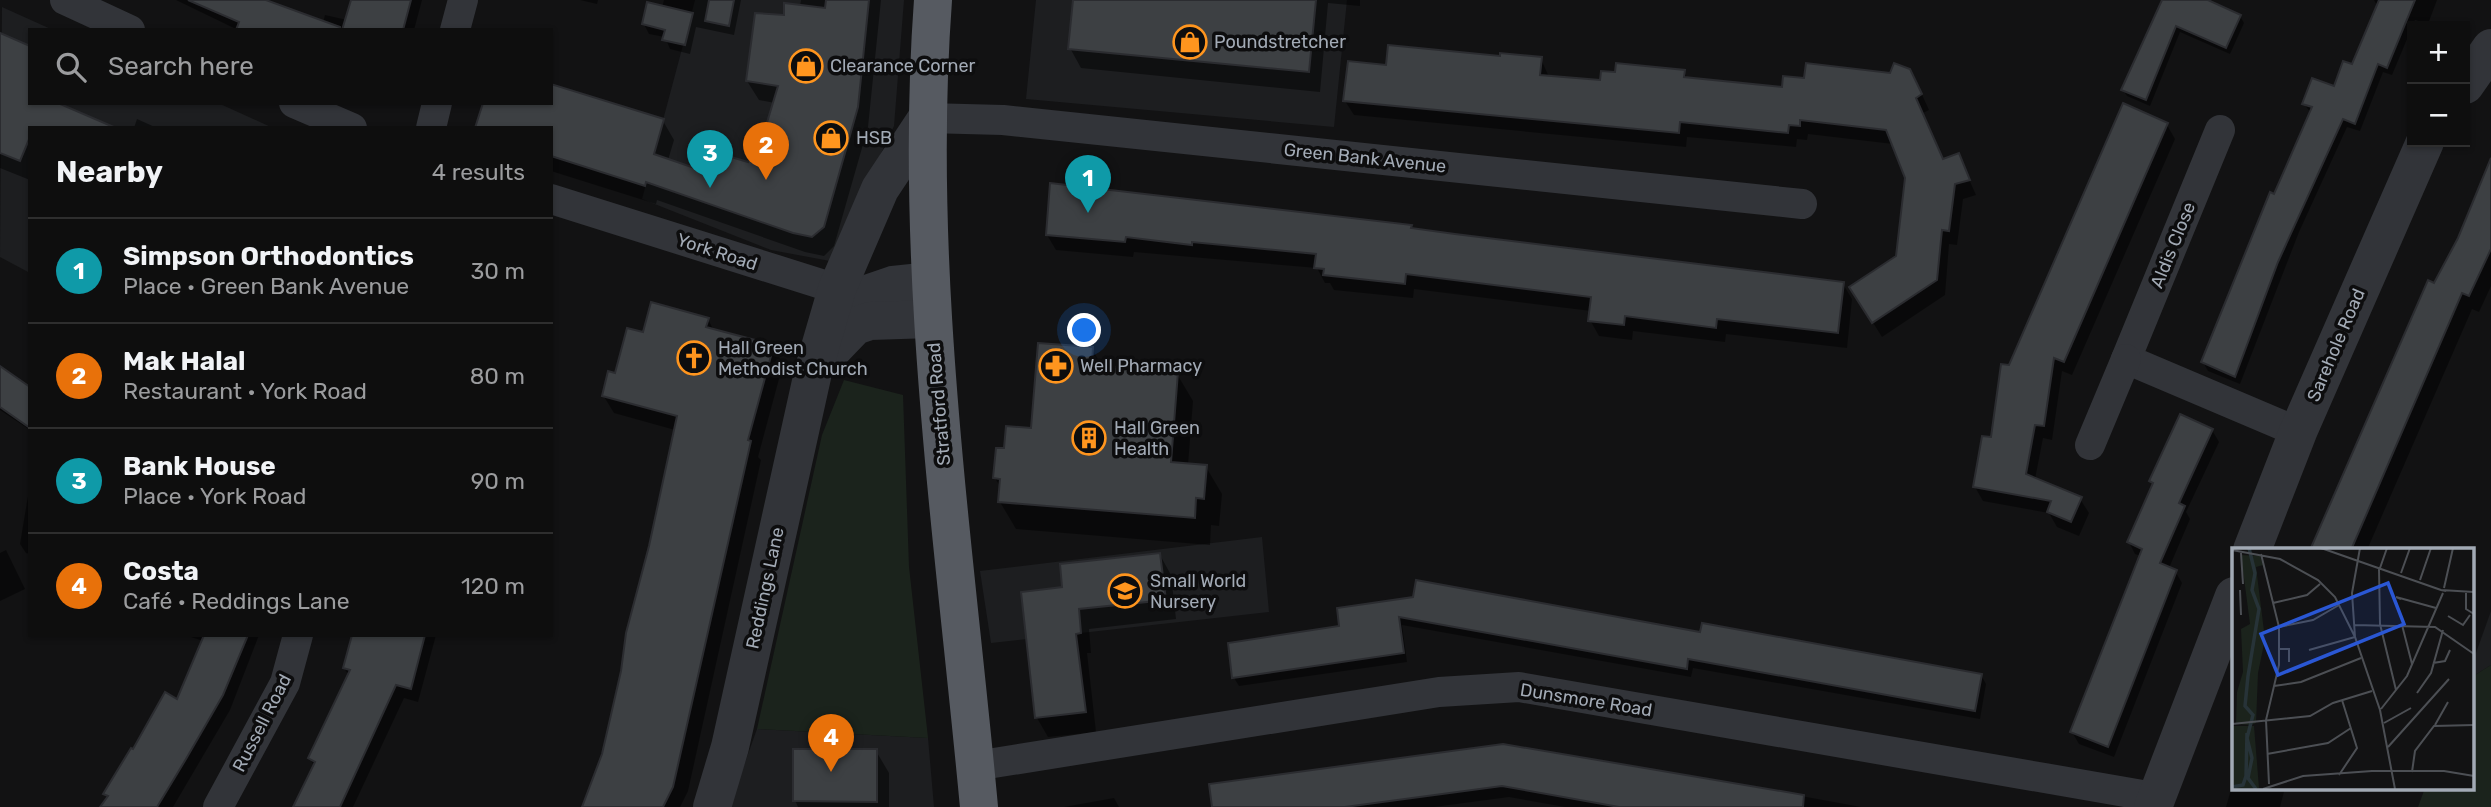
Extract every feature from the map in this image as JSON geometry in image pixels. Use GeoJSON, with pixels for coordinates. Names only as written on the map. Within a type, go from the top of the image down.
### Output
{"type":"FeatureCollection","features":[{"type":"Feature","properties":{"kind":"highway","name":"Stratford Road"},"geometry":{"type":"LineString","coordinates":[[933,0],[927,118],[932,319],[979,807]]}},
{"type":"Feature","properties":{"kind":"street"},"geometry":{"type":"LineString","coordinates":[[65,0],[126,28]]}},
{"type":"Feature","properties":{"kind":"street"},"geometry":{"type":"LineString","coordinates":[[456,28],[463,0]]}},
{"type":"Feature","properties":{"kind":"street"},"geometry":{"type":"LineString","coordinates":[[2466,84],[2491,48]]}},
{"type":"Feature","properties":{"kind":"street"},"geometry":{"type":"LineString","coordinates":[[299,105],[347,126]]}},
{"type":"Feature","properties":{"kind":"street"},"geometry":{"type":"LineString","coordinates":[[431,126],[437,105]]}},
{"type":"Feature","properties":{"kind":"street","name":"Green Bank Avenue"},"geometry":{"type":"LineString","coordinates":[[927,118],[1003,120],[1802,204]]}},
{"type":"Feature","properties":{"kind":"street","name":"Reddings Lane"},"geometry":{"type":"LineString","coordinates":[[712,807],[730,747],[814,368],[854,303],[880,189],[927,118]]}},
{"type":"Feature","properties":{"kind":"street","name":"Aldis Close"},"geometry":{"type":"LineString","coordinates":[[2090,444],[2220,130]]}},
{"type":"Feature","properties":{"kind":"street","name":"Sarehole Road"},"geometry":{"type":"LineString","coordinates":[[2253,548],[2298,432],[2423,147]]}},
{"type":"Feature","properties":{"kind":"street","name":"York Road"},"geometry":{"type":"LineString","coordinates":[[553,200],[854,303]]}},
{"type":"Feature","properties":{"kind":"street"},"geometry":{"type":"LineString","coordinates":[[854,303],[893,285],[931,281]]}},
{"type":"Feature","properties":{"kind":"street"},"geometry":{"type":"LineString","coordinates":[[854,303],[932,319]]}},
{"type":"Feature","properties":{"kind":"street"},"geometry":{"type":"LineString","coordinates":[[2126,359],[2298,432]]}},
{"type":"Feature","properties":{"kind":"street"},"geometry":{"type":"LineString","coordinates":[[2154,802],[2232,601]]}},
{"type":"Feature","properties":{"kind":"street","name":"Russell Road"},"geometry":{"type":"LineString","coordinates":[[218,807],[285,683],[297,637]]}},
{"type":"Feature","properties":{"kind":"street","name":"Dunsmore Road"},"geometry":{"type":"LineString","coordinates":[[975,766],[1439,692],[1519,687],[2154,802]]}},
{"type":"Feature","properties":{"kind":"shaded area"},"geometry":{"type":"Polygon","coordinates":[[[695,0],[904,0],[894,126],[830,261],[771,250],[642,199],[695,0]]]}},
{"type":"Feature","properties":{"kind":"shaded area"},"geometry":{"type":"Polygon","coordinates":[[[1036,0],[1347,0],[1334,127],[1026,99],[1036,0]]]}},
{"type":"Feature","properties":{"kind":"shaded area"},"geometry":{"type":"Polygon","coordinates":[[[2,7],[49,28],[28,28],[28,105],[222,105],[269,126],[28,126],[28,272],[0,257],[2,7]]]}},
{"type":"Feature","properties":{"kind":"shaded area"},"geometry":{"type":"Polygon","coordinates":[[[844,380],[903,395],[909,567],[928,738],[757,729],[822,435],[844,380]]]}},
{"type":"Feature","properties":{"kind":"shaded area","name":"Small World Nursery"},"geometry":{"type":"Polygon","coordinates":[[[1262,537],[1269,612],[991,643],[980,571],[1262,537]]]}},
{"type":"Feature","properties":{"kind":"shaded area"},"geometry":{"type":"Polygon","coordinates":[[[2491,611],[2491,665],[2474,676],[2474,658],[2491,611]]]}},
{"type":"Feature","properties":{"kind":"shaded area"},"geometry":{"type":"Polygon","coordinates":[[[2491,665],[2491,807],[2418,807],[2424,790],[2474,790],[2474,676],[2491,665]]]}},
{"type":"Feature","properties":{"kind":"shaded area"},"geometry":{"type":"Polygon","coordinates":[[[757,729],[928,738],[934,807],[729,807],[757,729]]]}},
{"type":"Feature","properties":{"kind":"building"},"geometry":{"type":"Polygon","coordinates":[[[188,0],[266,0],[340,28],[237,28],[239,22],[188,0]]]}},
{"type":"Feature","properties":{"kind":"building"},"geometry":{"type":"Polygon","coordinates":[[[351,0],[411,0],[404,28],[343,28],[351,0]]]}},
{"type":"Feature","properties":{"kind":"building"},"geometry":{"type":"Polygon","coordinates":[[[709,0],[734,0],[729,26],[705,21],[709,0]]]}},
{"type":"Feature","properties":{"kind":"building"},"geometry":{"type":"Polygon","coordinates":[[[826,0],[869,0],[858,107],[824,227],[812,237],[793,233],[646,182],[645,186],[553,157],[553,126],[476,126],[482,105],[553,105],[553,85],[664,119],[654,154],[706,172],[711,151],[748,162],[754,147],[759,149],[778,86],[746,81],[755,13],[784,15],[784,3],[825,8],[826,0]]]}},
{"type":"Feature","properties":{"kind":"building","name":"Poundstretcher"},"geometry":{"type":"Polygon","coordinates":[[[1073,0],[1316,0],[1309,72],[1068,49],[1073,0]]]}},
{"type":"Feature","properties":{"kind":"building"},"geometry":{"type":"Polygon","coordinates":[[[2162,0],[2208,0],[2241,15],[2226,48],[2176,26],[2146,100],[2121,90],[2162,0]]]}},
{"type":"Feature","properties":{"kind":"building"},"geometry":{"type":"Polygon","coordinates":[[[2379,0],[2415,0],[2387,68],[2378,64],[2355,124],[2343,119],[2278,262],[2235,377],[2201,362],[2270,192],[2274,194],[2312,107],[2302,104],[2312,78],[2334,86],[2343,61],[2352,64],[2379,0]]]}},
{"type":"Feature","properties":{"kind":"building"},"geometry":{"type":"Polygon","coordinates":[[[647,2],[693,13],[685,45],[662,40],[665,30],[642,24],[647,2]]]}},
{"type":"Feature","properties":{"kind":"building"},"geometry":{"type":"Polygon","coordinates":[[[0,33],[28,45],[28,105],[63,105],[111,126],[28,126],[28,142],[20,161],[0,153],[0,33]]]}},
{"type":"Feature","properties":{"kind":"building"},"geometry":{"type":"Polygon","coordinates":[[[1388,45],[1500,56],[1500,53],[1542,57],[1540,75],[1600,80],[1601,71],[1615,72],[1616,63],[1685,70],[1684,77],[1782,87],[1783,76],[1804,78],[1806,63],[1890,73],[1894,63],[1910,69],[1922,94],[1916,98],[1943,159],[1959,153],[1970,180],[1955,184],[1949,231],[1942,230],[1937,280],[1872,323],[1849,287],[1896,256],[1905,178],[1886,130],[1800,120],[1800,126],[1789,125],[1788,133],[1680,122],[1679,133],[1343,101],[1348,61],[1386,65],[1388,45]]]}},
{"type":"Feature","properties":{"kind":"building"},"geometry":{"type":"Polygon","coordinates":[[[2123,103],[2168,123],[2064,362],[2054,358],[2044,426],[2035,425],[2026,474],[2082,497],[2071,522],[2047,512],[2051,501],[1973,487],[1982,436],[1991,437],[2001,364],[2009,365],[2123,103]]]}},
{"type":"Feature","properties":{"kind":"building"},"geometry":{"type":"Polygon","coordinates":[[[2491,158],[2491,249],[2469,296],[2462,293],[2352,548],[2311,548],[2428,280],[2434,283],[2458,238],[2491,158]]]}},
{"type":"Feature","properties":{"kind":"building"},"geometry":{"type":"Polygon","coordinates":[[[1050,183],[1412,225],[1411,228],[1455,234],[1844,282],[1838,333],[1717,319],[1716,328],[1625,316],[1624,325],[1588,321],[1591,297],[1406,274],[1405,284],[1323,275],[1324,269],[1314,268],[1316,254],[1126,237],[1125,242],[1046,235],[1050,183]]]}},
{"type":"Feature","properties":{"kind":"building"},"geometry":{"type":"Polygon","coordinates":[[[651,302],[709,318],[706,327],[774,345],[748,440],[751,441],[673,787],[663,807],[582,807],[602,754],[621,671],[626,633],[649,546],[677,416],[602,396],[608,371],[615,373],[627,328],[643,332],[651,302]]]}},
{"type":"Feature","properties":{"kind":"building","name":"Hall Green Health"},"geometry":{"type":"Polygon","coordinates":[[[1038,343],[1093,347],[1092,365],[1178,372],[1171,462],[1207,465],[1204,499],[1196,498],[1195,518],[998,502],[1000,479],[993,478],[996,448],[1004,448],[1006,426],[1031,428],[1038,343]]]}},
{"type":"Feature","properties":{"kind":"building"},"geometry":{"type":"Polygon","coordinates":[[[0,366],[28,386],[28,427],[0,407],[0,366]]]}},
{"type":"Feature","properties":{"kind":"building"},"geometry":{"type":"Polygon","coordinates":[[[2180,414],[2213,429],[2179,503],[2185,506],[2160,563],[2177,570],[2108,747],[2070,732],[2142,549],[2127,542],[2153,483],[2149,481],[2180,414]]]}},
{"type":"Feature","properties":{"kind":"building"},"geometry":{"type":"Polygon","coordinates":[[[1160,553],[1166,600],[1079,609],[1081,633],[1076,634],[1086,712],[1035,718],[1021,592],[1062,587],[1060,564],[1160,553]]]}},
{"type":"Feature","properties":{"kind":"building"},"geometry":{"type":"Polygon","coordinates":[[[1416,580],[1700,632],[1702,623],[1982,674],[1975,711],[1688,659],[1687,669],[1399,617],[1404,653],[1232,678],[1228,643],[1339,626],[1337,608],[1413,597],[1416,580]]]}},
{"type":"Feature","properties":{"kind":"building"},"geometry":{"type":"Polygon","coordinates":[[[203,637],[247,637],[223,695],[157,807],[100,807],[108,796],[103,794],[131,748],[133,749],[165,692],[177,699],[203,637]]]}},
{"type":"Feature","properties":{"kind":"building"},"geometry":{"type":"Polygon","coordinates":[[[351,637],[424,637],[411,689],[396,685],[340,807],[293,807],[315,762],[308,758],[350,670],[343,668],[351,637]]]}},
{"type":"Feature","properties":{"kind":"building"},"geometry":{"type":"Polygon","coordinates":[[[1503,744],[1804,795],[1803,807],[1619,807],[1502,786],[1345,807],[1212,807],[1209,784],[1503,744]]]}},
{"type":"Feature","properties":{"kind":"building"},"geometry":{"type":"Polygon","coordinates":[[[793,749],[877,749],[877,802],[793,801],[793,749]]]}},
{"type":"Feature","properties":{"kind":"place","name":"Poundstretcher"},"geometry":{"type":"Point","coordinates":[1190,42]}},
{"type":"Feature","properties":{"kind":"place","name":"Clearance Corner"},"geometry":{"type":"Point","coordinates":[806,66]}},
{"type":"Feature","properties":{"kind":"place","name":"HSB"},"geometry":{"type":"Point","coordinates":[831,138]}},
{"type":"Feature","properties":{"kind":"place","name":"Mak Halal"},"geometry":{"type":"Point","coordinates":[766,180]}},
{"type":"Feature","properties":{"kind":"place","name":"Bank House"},"geometry":{"type":"Point","coordinates":[710,188]}},
{"type":"Feature","properties":{"kind":"place","name":"Simpson Orthodontics"},"geometry":{"type":"Point","coordinates":[1088,213]}},
{"type":"Feature","properties":{"kind":"place","name":"Hall Green Methodist Church"},"geometry":{"type":"Point","coordinates":[694,358]}},
{"type":"Feature","properties":{"kind":"place","name":"Well Pharmacy"},"geometry":{"type":"Point","coordinates":[1056,366]}},
{"type":"Feature","properties":{"kind":"place","name":"Hall Green Health"},"geometry":{"type":"Point","coordinates":[1089,438]}},
{"type":"Feature","properties":{"kind":"place","name":"Small World Nursery"},"geometry":{"type":"Point","coordinates":[1125,591]}},
{"type":"Feature","properties":{"kind":"place","name":"Costa"},"geometry":{"type":"Point","coordinates":[831,772]}}]}
